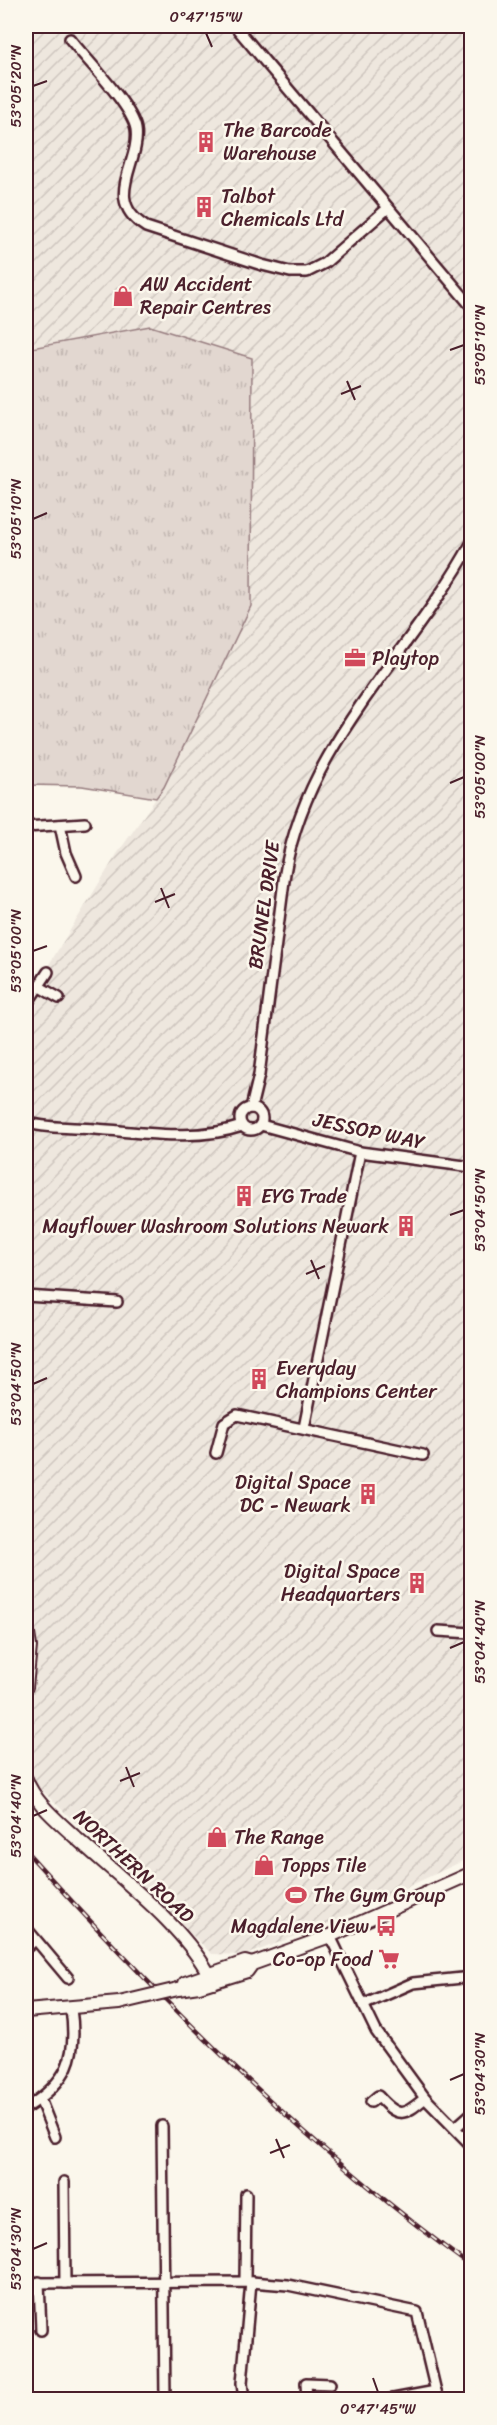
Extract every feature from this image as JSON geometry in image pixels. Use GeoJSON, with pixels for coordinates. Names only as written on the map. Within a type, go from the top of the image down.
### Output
{"type":"FeatureCollection","features":[{"type":"Feature","properties":{"kind":"street"},"geometry":{"type":"LineString","coordinates":[[235,26],[471,307]]}},
{"type":"Feature","properties":{"kind":"street"},"geometry":{"type":"LineString","coordinates":[[70,39],[133,118],[136,140],[128,169],[125,193],[133,216],[146,227],[262,265],[290,272],[307,272],[326,263],[388,208]]}},
{"type":"Feature","properties":{"kind":"street","name":"BRUNEL DRIVE"},"geometry":{"type":"LineString","coordinates":[[251,1108],[260,1075],[285,873],[290,844],[300,814],[334,742],[436,601],[471,542]]}},
{"type":"Feature","properties":{"kind":"street"},"geometry":{"type":"LineString","coordinates":[[26,827],[85,823]]}},
{"type":"Feature","properties":{"kind":"street"},"geometry":{"type":"LineString","coordinates":[[60,825],[66,853],[76,876]]}},
{"type":"Feature","properties":{"kind":"street"},"geometry":{"type":"LineString","coordinates":[[26,1005],[48,972]]}},
{"type":"Feature","properties":{"kind":"street"},"geometry":{"type":"LineString","coordinates":[[38,986],[59,998]]}},
{"type":"Feature","properties":{"kind":"street"},"geometry":{"type":"LineString","coordinates":[[26,1122],[51,1126],[182,1134],[222,1131],[242,1126],[252,1131],[261,1125],[262,1115],[251,1108],[242,1113],[240,1118],[242,1126]]}},
{"type":"Feature","properties":{"kind":"street","name":"JESSOP WAY"},"geometry":{"type":"LineString","coordinates":[[261,1125],[360,1152],[471,1167]]}},
{"type":"Feature","properties":{"kind":"street"},"geometry":{"type":"LineString","coordinates":[[304,1428],[360,1152]]}},
{"type":"Feature","properties":{"kind":"street"},"geometry":{"type":"LineString","coordinates":[[26,1296],[117,1302]]}},
{"type":"Feature","properties":{"kind":"street"},"geometry":{"type":"LineString","coordinates":[[216,1453],[224,1423],[231,1417],[249,1417],[423,1455]]}},
{"type":"Feature","properties":{"kind":"street"},"geometry":{"type":"LineString","coordinates":[[26,1621],[30,1647],[26,1687]]}},
{"type":"Feature","properties":{"kind":"street"},"geometry":{"type":"LineString","coordinates":[[438,1631],[471,1633]]}},
{"type":"Feature","properties":{"kind":"street","name":"NORTHERN ROAD"},"geometry":{"type":"LineString","coordinates":[[26,1779],[31,1793],[55,1818],[192,1948],[211,1978]]}},
{"type":"Feature","properties":{"kind":"street"},"geometry":{"type":"LineString","coordinates":[[26,2012],[119,2003],[146,1997],[177,1985],[211,1978],[245,1962],[252,1964],[330,1936],[471,1873]]}},
{"type":"Feature","properties":{"kind":"street"},"geometry":{"type":"LineString","coordinates":[[26,1928],[68,1978]]}},
{"type":"Feature","properties":{"kind":"street"},"geometry":{"type":"LineString","coordinates":[[330,1936],[376,2031],[425,2098],[471,2146]]}},
{"type":"Feature","properties":{"kind":"street"},"geometry":{"type":"LineString","coordinates":[[26,1948],[35,1940]]}},
{"type":"Feature","properties":{"kind":"street"},"geometry":{"type":"LineString","coordinates":[[177,1985],[192,1971],[194,1960],[192,1948]]}},
{"type":"Feature","properties":{"kind":"street"},"geometry":{"type":"LineString","coordinates":[[363,2005],[413,1983],[471,1977]]}},
{"type":"Feature","properties":{"kind":"street"},"geometry":{"type":"LineString","coordinates":[[26,2108],[57,2085],[68,2068],[73,2046],[70,2009]]}},
{"type":"Feature","properties":{"kind":"street"},"geometry":{"type":"LineString","coordinates":[[371,2102],[378,2096],[392,2111],[402,2113],[409,2112],[425,2098]]}},
{"type":"Feature","properties":{"kind":"street"},"geometry":{"type":"LineString","coordinates":[[40,2099],[55,2137]]}},
{"type":"Feature","properties":{"kind":"street"},"geometry":{"type":"LineString","coordinates":[[455,2128],[471,2113]]}},
{"type":"Feature","properties":{"kind":"street"},"geometry":{"type":"LineString","coordinates":[[162,2126],[165,2400]]}},
{"type":"Feature","properties":{"kind":"street"},"geometry":{"type":"LineString","coordinates":[[64,2182],[64,2283]]}},
{"type":"Feature","properties":{"kind":"street"},"geometry":{"type":"LineString","coordinates":[[244,2400],[242,2383],[248,2281],[246,2194]]}},
{"type":"Feature","properties":{"kind":"street"},"geometry":{"type":"LineString","coordinates":[[26,2283],[248,2281],[288,2285],[417,2312],[437,2395],[388,2400]]}},
{"type":"Feature","properties":{"kind":"street"},"geometry":{"type":"LineString","coordinates":[[39,2282],[41,2330]]}},
{"type":"Feature","properties":{"kind":"street"},"geometry":{"type":"LineString","coordinates":[[307,2400],[306,2383],[330,2384]]}},
{"type":"Feature","properties":{"kind":"shaded area"},"geometry":{"type":"Polygon","coordinates":[[[26,26],[471,26],[471,1857],[333,1922],[246,1955],[212,1954],[26,1775],[26,1002],[117,854],[164,787],[150,326],[26,349],[26,26]]]}},
{"type":"Feature","properties":{"kind":"green space"},"geometry":{"type":"Polygon","coordinates":[[[150,326],[252,358],[251,606],[164,787],[156,798],[82,786],[26,785],[26,349],[150,326]]]}},
{"type":"Feature","properties":{"kind":"railway"},"geometry":{"type":"LineString","coordinates":[[26,1851],[130,1963],[238,2071],[352,2173],[472,2267]]}},
{"type":"Feature","properties":{"kind":"place","name":"The Barcode Warehouse"},"geometry":{"type":"Point","coordinates":[206,142]}},
{"type":"Feature","properties":{"kind":"place","name":"Talbot Chemicals Ltd"},"geometry":{"type":"Point","coordinates":[204,207]}},
{"type":"Feature","properties":{"kind":"place","name":"AW Accident Repair Centres"},"geometry":{"type":"Point","coordinates":[123,296]}},
{"type":"Feature","properties":{"kind":"place","name":"Playtop"},"geometry":{"type":"Point","coordinates":[355,658]}},
{"type":"Feature","properties":{"kind":"place","name":"EYG Trade"},"geometry":{"type":"Point","coordinates":[244,1196]}},
{"type":"Feature","properties":{"kind":"place","name":"Mayflower Washroom Solutions Newark"},"geometry":{"type":"Point","coordinates":[406,1226]}},
{"type":"Feature","properties":{"kind":"place","name":"Everyday Champions Center"},"geometry":{"type":"Point","coordinates":[259,1379]}},
{"type":"Feature","properties":{"kind":"place","name":"Digital Space DC - Newark"},"geometry":{"type":"Point","coordinates":[368,1494]}},
{"type":"Feature","properties":{"kind":"place","name":"Digital Space Headquarters"},"geometry":{"type":"Point","coordinates":[417,1583]}},
{"type":"Feature","properties":{"kind":"place","name":"The Range"},"geometry":{"type":"Point","coordinates":[217,1837]}},
{"type":"Feature","properties":{"kind":"place","name":"Topps Tile"},"geometry":{"type":"Point","coordinates":[264,1865]}},
{"type":"Feature","properties":{"kind":"place","name":"The Gym Group"},"geometry":{"type":"Point","coordinates":[296,1895]}},
{"type":"Feature","properties":{"kind":"place","name":"Magdalene View"},"geometry":{"type":"Point","coordinates":[386,1926]}},
{"type":"Feature","properties":{"kind":"place","name":"Co-op Food"},"geometry":{"type":"Point","coordinates":[389,1959]}}]}
